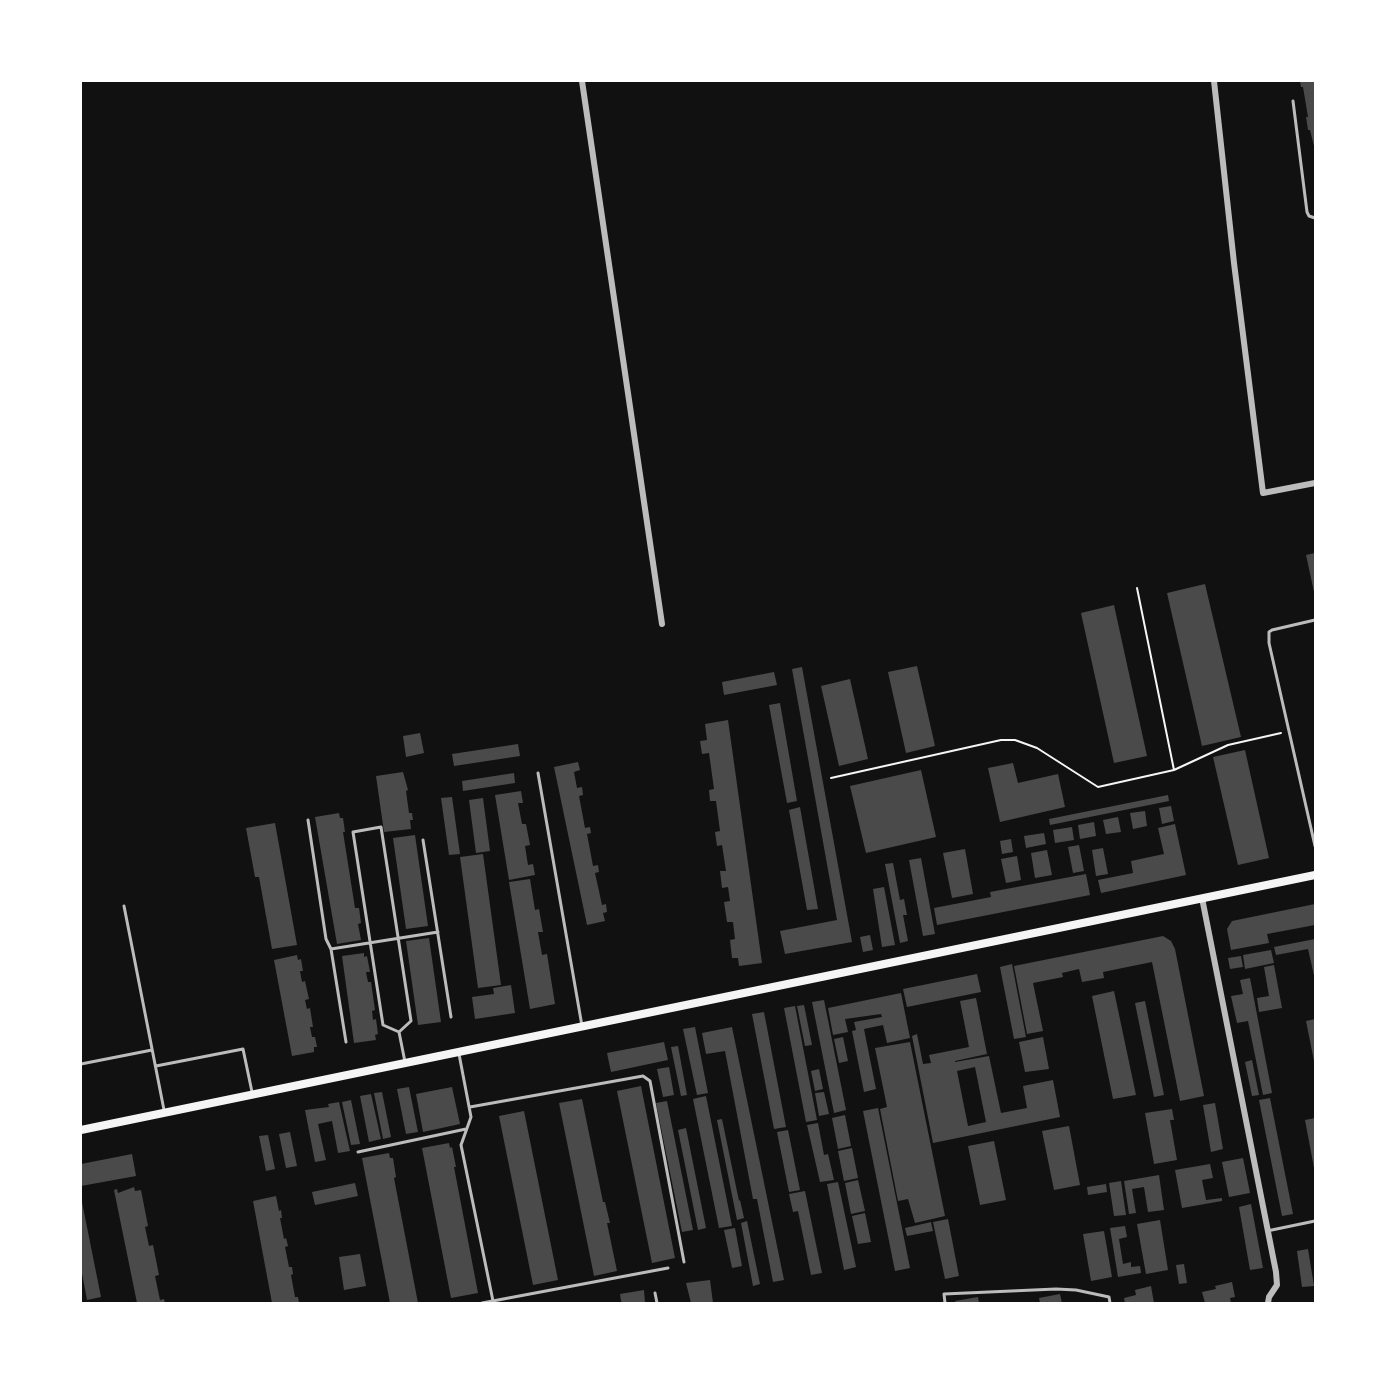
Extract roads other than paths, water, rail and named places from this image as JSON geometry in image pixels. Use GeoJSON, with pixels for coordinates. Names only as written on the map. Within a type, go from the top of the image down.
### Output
{"type":"FeatureCollection","features":[{"type":"Feature","properties":{"kind":"main road"},"geometry":{"type":"LineString","coordinates":[[81,1130],[1315,875]]}},
{"type":"Feature","properties":{"kind":"street"},"geometry":{"type":"LineString","coordinates":[[582,81],[662,624]]}},
{"type":"Feature","properties":{"kind":"street"},"geometry":{"type":"LineString","coordinates":[[1214,81],[1263,493],[1315,483]]}},
{"type":"Feature","properties":{"kind":"street"},"geometry":{"type":"LineString","coordinates":[[1202,898],[1277,1285],[1268,1303]]}},
{"type":"Feature","properties":{"kind":"lane"},"geometry":{"type":"LineString","coordinates":[[1293,100],[1307,212],[1309,216],[1315,218]]}},
{"type":"Feature","properties":{"kind":"lane"},"geometry":{"type":"LineString","coordinates":[[1315,620],[1269,632],[1269,642],[1315,846]]}},
{"type":"Feature","properties":{"kind":"lane"},"geometry":{"type":"LineString","coordinates":[[538,773],[582,1027]]}},
{"type":"Feature","properties":{"kind":"lane"},"geometry":{"type":"LineString","coordinates":[[308,820],[326,939],[331,949],[346,1042]]}},
{"type":"Feature","properties":{"kind":"lane"},"geometry":{"type":"LineString","coordinates":[[381,827],[411,1021],[399,1032],[383,1025],[353,832],[381,827]]}},
{"type":"Feature","properties":{"kind":"lane"},"geometry":{"type":"LineString","coordinates":[[423,840],[452,1017]]}},
{"type":"Feature","properties":{"kind":"lane"},"geometry":{"type":"LineString","coordinates":[[124,906],[165,1113]]}},
{"type":"Feature","properties":{"kind":"lane"},"geometry":{"type":"LineString","coordinates":[[331,949],[438,932]]}},
{"type":"Feature","properties":{"kind":"lane"},"geometry":{"type":"LineString","coordinates":[[399,1032],[405,1063]]}},
{"type":"Feature","properties":{"kind":"lane"},"geometry":{"type":"LineString","coordinates":[[156,1066],[243,1049],[252,1095]]}},
{"type":"Feature","properties":{"kind":"lane"},"geometry":{"type":"LineString","coordinates":[[81,1064],[153,1050]]}},
{"type":"Feature","properties":{"kind":"lane"},"geometry":{"type":"LineString","coordinates":[[458,1052],[471,1117],[461,1145],[493,1301]]}},
{"type":"Feature","properties":{"kind":"lane"},"geometry":{"type":"LineString","coordinates":[[470,1107],[643,1076],[650,1081],[684,1262]]}},
{"type":"Feature","properties":{"kind":"lane"},"geometry":{"type":"LineString","coordinates":[[358,1152],[466,1129]]}},
{"type":"Feature","properties":{"kind":"lane"},"geometry":{"type":"LineString","coordinates":[[1268,1230],[1315,1221]]}},
{"type":"Feature","properties":{"kind":"lane"},"geometry":{"type":"LineString","coordinates":[[482,1303],[668,1268]]}},
{"type":"Feature","properties":{"kind":"lane"},"geometry":{"type":"LineString","coordinates":[[945,1303],[944,1294],[1056,1289],[1076,1290],[1109,1298],[1110,1303]]}},
{"type":"Feature","properties":{"kind":"lane"},"geometry":{"type":"LineString","coordinates":[[655,1293],[657,1303]]}}]}
